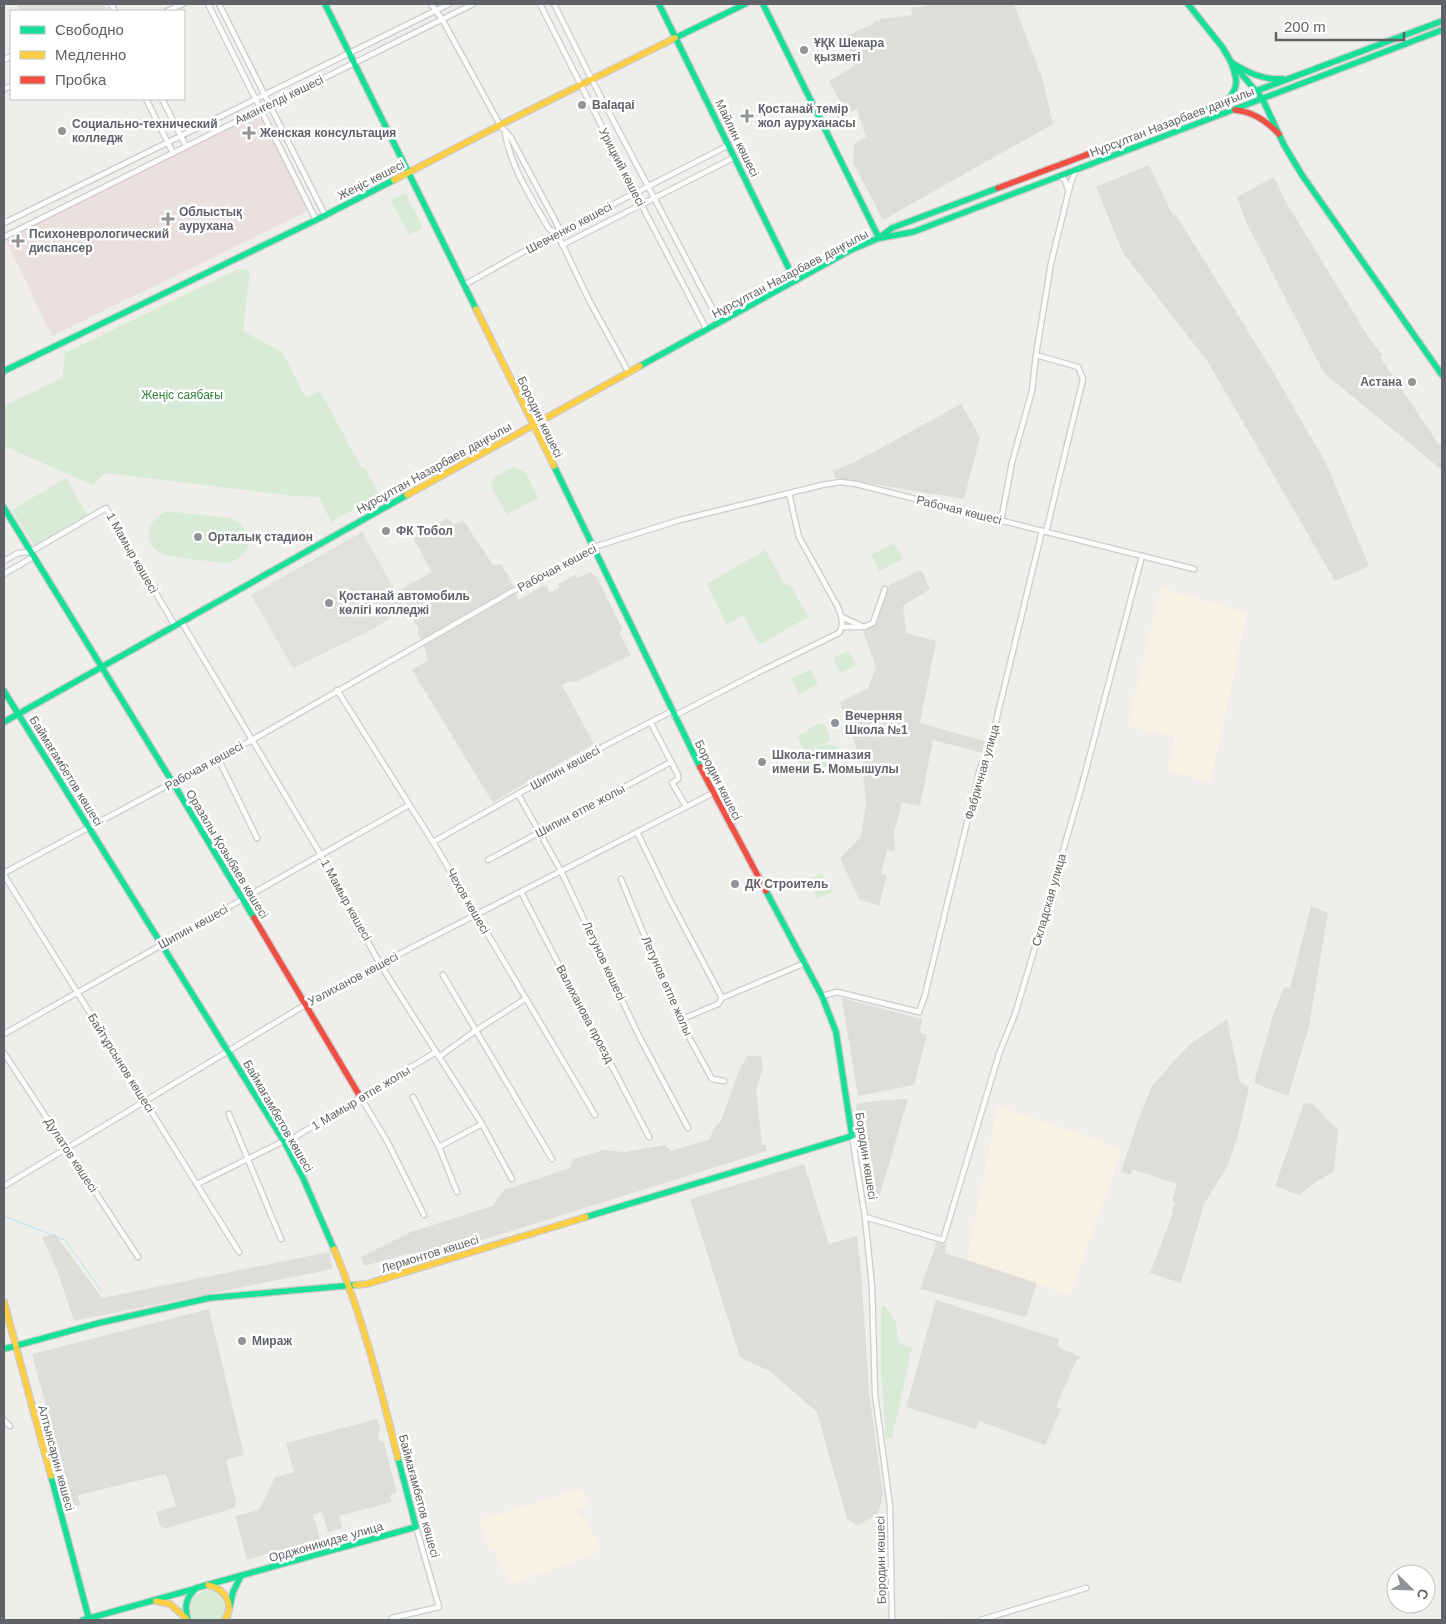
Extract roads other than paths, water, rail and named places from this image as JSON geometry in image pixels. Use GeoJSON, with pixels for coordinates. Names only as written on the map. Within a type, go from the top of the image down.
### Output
{"type":"FeatureCollection","features":[{"type":"Feature","properties":{"kind":"street"},"geometry":{"type":"LineString","coordinates":[[169,10],[183,4]]}},
{"type":"Feature","properties":{"kind":"street"},"geometry":{"type":"LineString","coordinates":[[208,4],[316,220]]}},
{"type":"Feature","properties":{"kind":"street"},"geometry":{"type":"LineString","coordinates":[[219,4],[266,94],[325,215]]}},
{"type":"Feature","properties":{"kind":"street","name":"Бородин көшесі"},"geometry":{"type":"LineString","coordinates":[[325,4],[594,547],[673,714],[822,996],[836,1032],[865,1217],[872,1286],[875,1394],[890,1506],[892,1620]]}},
{"type":"Feature","properties":{"kind":"street"},"geometry":{"type":"LineString","coordinates":[[431,4],[442,19],[500,125],[511,138],[557,224],[557,233],[562,246],[589,300],[629,373]]}},
{"type":"Feature","properties":{"kind":"street","name":"Амангелді көшесі"},"geometry":{"type":"LineString","coordinates":[[4,223],[449,4]]}},
{"type":"Feature","properties":{"kind":"street","name":"Амангелді көшесі"},"geometry":{"type":"LineString","coordinates":[[4,236],[474,4]]}},
{"type":"Feature","properties":{"kind":"street","name":"Урицкий көшесі"},"geometry":{"type":"LineString","coordinates":[[540,4],[707,330]]}},
{"type":"Feature","properties":{"kind":"street","name":"Урицкий көшесі"},"geometry":{"type":"LineString","coordinates":[[554,4],[720,323]]}},
{"type":"Feature","properties":{"kind":"street","name":"Майлин көшесі"},"geometry":{"type":"LineString","coordinates":[[659,4],[796,281]]}},
{"type":"Feature","properties":{"kind":"street","name":"Жеңіс көшесі"},"geometry":{"type":"LineString","coordinates":[[4,371],[316,220],[500,125],[745,4]]}},
{"type":"Feature","properties":{"kind":"street"},"geometry":{"type":"LineString","coordinates":[[762,4],[879,238]]}},
{"type":"Feature","properties":{"kind":"street"},"geometry":{"type":"LineString","coordinates":[[1188,4],[1223,48],[1231,62],[1237,79],[1237,87],[1226,102]]}},
{"type":"Feature","properties":{"kind":"street"},"geometry":{"type":"LineString","coordinates":[[1231,62],[1247,73],[1261,78],[1290,79],[1442,21]]}},
{"type":"Feature","properties":{"kind":"street","name":"Нұрсұлтан Назарбаев даңғылы"},"geometry":{"type":"LineString","coordinates":[[879,238],[912,232],[1442,30]]}},
{"type":"Feature","properties":{"kind":"street"},"geometry":{"type":"LineString","coordinates":[[224,37],[234,32]]}},
{"type":"Feature","properties":{"kind":"street"},"geometry":{"type":"LineString","coordinates":[[1231,62],[1262,98],[1284,145],[1302,174],[1442,375]]}},
{"type":"Feature","properties":{"kind":"street","name":"Нұрсұлтан Назарбаев даңғылы"},"geometry":{"type":"LineString","coordinates":[[4,722],[181,620],[851,250],[879,238],[892,228],[1290,79]]}},
{"type":"Feature","properties":{"kind":"street"},"geometry":{"type":"LineString","coordinates":[[147,100],[173,153]]}},
{"type":"Feature","properties":{"kind":"street"},"geometry":{"type":"LineString","coordinates":[[162,100],[186,146]]}},
{"type":"Feature","properties":{"kind":"street"},"geometry":{"type":"LineString","coordinates":[[1233,110],[1246,111],[1257,115],[1279,134]]}},
{"type":"Feature","properties":{"kind":"street"},"geometry":{"type":"LineString","coordinates":[[505,132],[507,147],[517,172],[549,230],[557,233]]}},
{"type":"Feature","properties":{"kind":"street","name":"Шевченко көшесі"},"geometry":{"type":"LineString","coordinates":[[464,285],[557,233],[729,144]]}},
{"type":"Feature","properties":{"kind":"street","name":"Шевченко көшесі"},"geometry":{"type":"LineString","coordinates":[[562,246],[734,157]]}},
{"type":"Feature","properties":{"kind":"street"},"geometry":{"type":"LineString","coordinates":[[1001,521],[1010,470],[1032,391],[1051,263],[1076,170]]}},
{"type":"Feature","properties":{"kind":"street"},"geometry":{"type":"LineString","coordinates":[[1060,176],[1065,180],[1068,194]]}},
{"type":"Feature","properties":{"kind":"street","name":"Фабричная улица"},"geometry":{"type":"LineString","coordinates":[[822,996],[837,992],[919,1012],[925,995],[980,769],[990,746],[1083,379],[1078,367],[1036,355]]}},
{"type":"Feature","properties":{"kind":"street","name":"Рабочая көшесі"},"geometry":{"type":"LineString","coordinates":[[4,874],[252,740],[337,690],[594,547],[680,520],[841,482],[856,484],[1194,569]]}},
{"type":"Feature","properties":{"kind":"street"},"geometry":{"type":"LineString","coordinates":[[789,493],[799,537],[836,603],[842,617],[842,627],[864,627],[873,623],[885,589]]}},
{"type":"Feature","properties":{"kind":"street","name":"Оразалы Қозыбаев көшесі"},"geometry":{"type":"LineString","coordinates":[[4,508],[173,783],[387,1141],[424,1215]]}},
{"type":"Feature","properties":{"kind":"street","name":"1 Мамыр көшесі"},"geometry":{"type":"LineString","coordinates":[[32,555],[106,508],[174,624]]}},
{"type":"Feature","properties":{"kind":"street"},"geometry":{"type":"LineString","coordinates":[[4,561],[18,553],[32,555]]}},
{"type":"Feature","properties":{"kind":"street"},"geometry":{"type":"LineString","coordinates":[[4,574],[32,555]]}},
{"type":"Feature","properties":{"kind":"street","name":"Складская улица"},"geometry":{"type":"LineString","coordinates":[[865,1217],[942,1240],[999,1054],[1034,952],[1082,785],[1142,556]]}},
{"type":"Feature","properties":{"kind":"street"},"geometry":{"type":"LineString","coordinates":[[842,617],[864,627]]}},
{"type":"Feature","properties":{"kind":"street","name":"1 Мамыр көшесі"},"geometry":{"type":"LineString","coordinates":[[181,620],[321,854],[380,964],[482,1124],[512,1179]]}},
{"type":"Feature","properties":{"kind":"street","name":"Шипин көшесі"},"geometry":{"type":"LineString","coordinates":[[433,842],[600,748],[839,633],[842,627]]}},
{"type":"Feature","properties":{"kind":"street","name":"Чехов көшесі"},"geometry":{"type":"LineString","coordinates":[[337,690],[433,842],[595,1115]]}},
{"type":"Feature","properties":{"kind":"street","name":"Баймағамбетов көшесі"},"geometry":{"type":"LineString","coordinates":[[4,691],[285,1142],[303,1178],[350,1286],[372,1355],[416,1527],[439,1607],[392,1618]]}},
{"type":"Feature","properties":{"kind":"street"},"geometry":{"type":"LineString","coordinates":[[651,723],[679,777],[672,783],[686,806]]}},
{"type":"Feature","properties":{"kind":"street"},"geometry":{"type":"LineString","coordinates":[[218,758],[257,838]]}},
{"type":"Feature","properties":{"kind":"street","name":"Шипин өтпе жолы"},"geometry":{"type":"LineString","coordinates":[[488,860],[671,762]]}},
{"type":"Feature","properties":{"kind":"street","name":"Уәлиханов көшесі"},"geometry":{"type":"LineString","coordinates":[[4,1186],[305,1005],[475,914],[713,792]]}},
{"type":"Feature","properties":{"kind":"street","name":"Летунов көшесі"},"geometry":{"type":"LineString","coordinates":[[518,794],[561,871],[639,1036],[688,1128]]}},
{"type":"Feature","properties":{"kind":"street","name":"Шипин көшесі"},"geometry":{"type":"LineString","coordinates":[[4,1034],[409,805]]}},
{"type":"Feature","properties":{"kind":"street"},"geometry":{"type":"LineString","coordinates":[[637,832],[670,900],[722,998]]}},
{"type":"Feature","properties":{"kind":"street","name":"Байтұрсынов көшесі"},"geometry":{"type":"LineString","coordinates":[[4,874],[239,1252]]}},
{"type":"Feature","properties":{"kind":"street","name":"Летунов өтпе жолы"},"geometry":{"type":"LineString","coordinates":[[621,879],[680,1020],[712,1079],[724,1081]]}},
{"type":"Feature","properties":{"kind":"street","name":"Валиханова проезд"},"geometry":{"type":"LineString","coordinates":[[521,892],[649,1137]]}},
{"type":"Feature","properties":{"kind":"street"},"geometry":{"type":"LineString","coordinates":[[680,1020],[718,1004],[722,998],[805,963]]}},
{"type":"Feature","properties":{"kind":"street"},"geometry":{"type":"LineString","coordinates":[[443,975],[552,1159]]}},
{"type":"Feature","properties":{"kind":"street"},"geometry":{"type":"LineString","coordinates":[[439,1057],[525,999]]}},
{"type":"Feature","properties":{"kind":"street","name":"1 Мамыр өтпе жолы"},"geometry":{"type":"LineString","coordinates":[[196,1184],[285,1142],[436,1052]]}},
{"type":"Feature","properties":{"kind":"street","name":"Дулатов көшесі"},"geometry":{"type":"LineString","coordinates":[[4,1053],[138,1256]]}},
{"type":"Feature","properties":{"kind":"street"},"geometry":{"type":"LineString","coordinates":[[412,1098],[439,1147],[457,1192]]}},
{"type":"Feature","properties":{"kind":"street"},"geometry":{"type":"LineString","coordinates":[[229,1114],[249,1158],[281,1239]]}},
{"type":"Feature","properties":{"kind":"street"},"geometry":{"type":"LineString","coordinates":[[439,1147],[482,1124]]}},
{"type":"Feature","properties":{"kind":"street","name":"Лермонтов көшесі"},"geometry":{"type":"LineString","coordinates":[[4,1349],[209,1298],[367,1284],[852,1136]]}},
{"type":"Feature","properties":{"kind":"street","name":"Алтынсарин көшесі"},"geometry":{"type":"LineString","coordinates":[[4,1302],[86,1619]]}},
{"type":"Feature","properties":{"kind":"street"},"geometry":{"type":"LineString","coordinates":[[4,1420],[10,1426]]}},
{"type":"Feature","properties":{"kind":"street","name":"Орджоникидзе улица"},"geometry":{"type":"LineString","coordinates":[[154,1601],[416,1527]]}},
{"type":"Feature","properties":{"kind":"street"},"geometry":{"type":"LineString","coordinates":[[227,1619],[233,1592],[241,1576]]}},
{"type":"Feature","properties":{"kind":"street"},"geometry":{"type":"LineString","coordinates":[[208,1585],[219,1589],[226,1596],[230,1606]]}},
{"type":"Feature","properties":{"kind":"street"},"geometry":{"type":"LineString","coordinates":[[188,1620],[184,1609],[187,1597],[196,1588]]}},
{"type":"Feature","properties":{"kind":"street"},"geometry":{"type":"LineString","coordinates":[[981,1620],[1086,1588]]}},
{"type":"Feature","properties":{"kind":"street"},"geometry":{"type":"LineString","coordinates":[[86,1619],[154,1601],[170,1604],[188,1620]]}},
{"type":"Feature","properties":{"kind":"waterway"},"geometry":{"type":"LineString","coordinates":[[4,1216],[65,1240],[102,1292]]}},
{"type":"Feature","properties":{"kind":"railway"},"geometry":{"type":"LineString","coordinates":[[1004,4],[1011,45],[1035,112]]}},
{"type":"Feature","properties":{"kind":"railway"},"geometry":{"type":"LineString","coordinates":[[785,478],[852,458],[981,390],[1004,367],[1021,341],[1032,306],[1052,217],[1057,181],[1058,145],[1049,95],[1015,4]]}},
{"type":"Feature","properties":{"kind":"railway"},"geometry":{"type":"LineString","coordinates":[[1056,4],[1064,30],[1065,45],[1061,99],[1065,131],[1084,182],[1100,219],[1121,258],[1172,324],[1204,371],[1324,576],[1337,607],[1345,638],[1348,680],[1346,720]]}},
{"type":"Feature","properties":{"kind":"railway"},"geometry":{"type":"LineString","coordinates":[[1062,10],[1095,57],[1331,460],[1379,558],[1442,732]]}},
{"type":"Feature","properties":{"kind":"railway"},"geometry":{"type":"LineString","coordinates":[[1112,252],[1206,508],[1210,523],[1212,545],[1210,576],[1204,608],[1127,944]]}},
{"type":"Feature","properties":{"kind":"railway"},"geometry":{"type":"LineString","coordinates":[[1303,375],[1427,571],[1442,588]]}},
{"type":"Feature","properties":{"kind":"railway"},"geometry":{"type":"LineString","coordinates":[[1170,397],[1255,514],[1267,546],[1272,567],[1273,584],[1270,611],[1246,716]]}},
{"type":"Feature","properties":{"kind":"railway"},"geometry":{"type":"LineString","coordinates":[[1383,494],[1395,506],[1410,515],[1442,529]]}},
{"type":"Feature","properties":{"kind":"railway"},"geometry":{"type":"LineString","coordinates":[[757,1199],[800,1344],[829,1410],[862,1516],[871,1536],[883,1554],[905,1576],[928,1589],[959,1599],[973,1601],[1003,1599],[1105,1570],[1143,1556],[1178,1537],[1194,1525],[1216,1504],[1234,1480],[1262,1427],[1273,1399],[1320,1254],[1337,1194],[1346,1107],[1347,714]]}},
{"type":"Feature","properties":{"kind":"railway"},"geometry":{"type":"LineString","coordinates":[[1049,1103],[1194,1035],[1230,1012],[1267,980],[1281,962],[1294,939],[1315,888],[1331,833],[1341,760]]}},
{"type":"Feature","properties":{"kind":"railway"},"geometry":{"type":"LineString","coordinates":[[1351,897],[1357,917],[1375,951],[1399,980],[1442,1022]]}},
{"type":"Feature","properties":{"kind":"railway"},"geometry":{"type":"LineString","coordinates":[[1164,1274],[1198,1204],[1292,954]]}},
{"type":"Feature","properties":{"kind":"railway"},"geometry":{"type":"LineString","coordinates":[[1274,1037],[1287,982]]}},
{"type":"Feature","properties":{"kind":"railway"},"geometry":{"type":"LineString","coordinates":[[1043,994],[1142,1025],[1180,1028],[1211,1019]]}},
{"type":"Feature","properties":{"kind":"railway"},"geometry":{"type":"LineString","coordinates":[[1408,994],[1420,1014],[1429,1038],[1433,1092]]}},
{"type":"Feature","properties":{"kind":"railway"},"geometry":{"type":"LineString","coordinates":[[1121,1243],[1116,1197],[1117,1176],[1121,1160],[1151,1085],[1166,1063],[1187,1041]]}},
{"type":"Feature","properties":{"kind":"railway"},"geometry":{"type":"LineString","coordinates":[[770,1208],[809,1335],[817,1370]]}},
{"type":"Feature","properties":{"kind":"railway"},"geometry":{"type":"LineString","coordinates":[[565,1417],[698,1379],[731,1375],[750,1377],[784,1390],[813,1413],[835,1443]]}},
{"type":"Feature","properties":{"kind":"railway"},"geometry":{"type":"LineString","coordinates":[[1207,1620],[1227,1539],[1253,1459]]}},
{"type":"Feature","properties":{"kind":"railway"},"geometry":{"type":"LineString","coordinates":[[1196,1620],[1207,1591]]}},
{"type":"Feature","properties":{"kind":"railway"},"geometry":{"type":"LineString","coordinates":[[939,1620],[990,1605]]}},
{"type":"Feature","properties":{"kind":"place","name":"ҰҚК Шекара қызметі"},"geometry":{"type":"Point","coordinates":[804,50]}},
{"type":"Feature","properties":{"kind":"place","name":"Balaqai"},"geometry":{"type":"Point","coordinates":[582,105]}},
{"type":"Feature","properties":{"kind":"place","name":"Қостанай темір жол ауруханасы"},"geometry":{"type":"Point","coordinates":[747,116]}},
{"type":"Feature","properties":{"kind":"place","name":"Социально-технический колледж"},"geometry":{"type":"Point","coordinates":[62,131]}},
{"type":"Feature","properties":{"kind":"place","name":"Женская консультация"},"geometry":{"type":"Point","coordinates":[249,133]}},
{"type":"Feature","properties":{"kind":"place","name":"Облыстық аурухана"},"geometry":{"type":"Point","coordinates":[168,219]}},
{"type":"Feature","properties":{"kind":"place","name":"Психоневрологический диспансер"},"geometry":{"type":"Point","coordinates":[18,241]}},
{"type":"Feature","properties":{"kind":"place","name":"Астана"},"geometry":{"type":"Point","coordinates":[1412,382]}},
{"type":"Feature","properties":{"kind":"place","name":"ФК Тобол"},"geometry":{"type":"Point","coordinates":[386,531]}},
{"type":"Feature","properties":{"kind":"place","name":"Орталық стадион"},"geometry":{"type":"Point","coordinates":[198,537]}},
{"type":"Feature","properties":{"kind":"place","name":"Қостанай автомобиль көлігі колледжі"},"geometry":{"type":"Point","coordinates":[329,603]}},
{"type":"Feature","properties":{"kind":"place","name":"Вечерняя Школа №1"},"geometry":{"type":"Point","coordinates":[835,723]}},
{"type":"Feature","properties":{"kind":"place","name":"Школа-гимназия имени Б. Момышулы"},"geometry":{"type":"Point","coordinates":[762,762]}},
{"type":"Feature","properties":{"kind":"place","name":"ДК Строитель"},"geometry":{"type":"Point","coordinates":[735,884]}},
{"type":"Feature","properties":{"kind":"place","name":"Мираж"},"geometry":{"type":"Point","coordinates":[242,1341]}},
{"type":"Feature","properties":{"kind":"park label","name":"Жеңіс саябағы"},"geometry":{"type":"Point","coordinates":[182,395]}}]}
